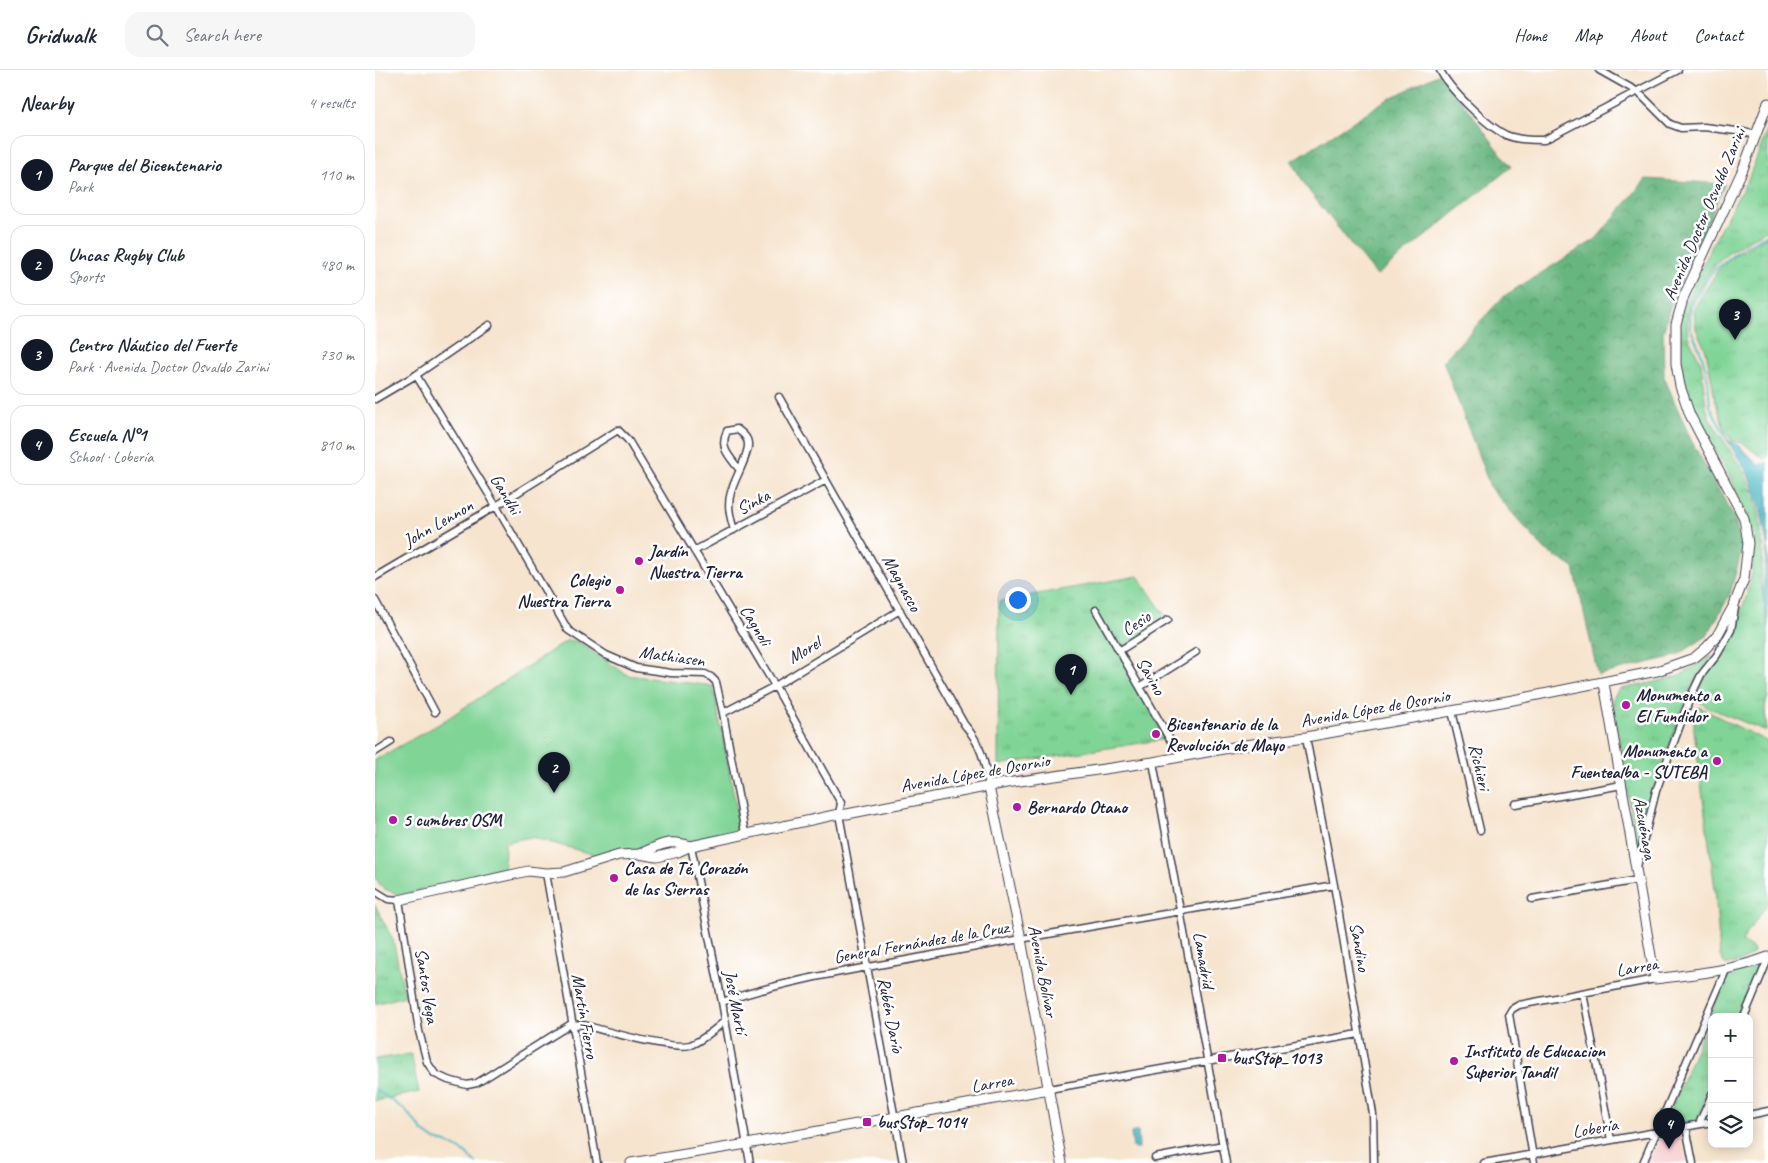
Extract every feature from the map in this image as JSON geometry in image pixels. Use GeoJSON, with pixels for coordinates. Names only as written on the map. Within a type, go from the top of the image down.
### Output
{"type":"FeatureCollection","features":[{"type":"Feature","properties":{"kind":"main road","name":"Avenida Doctor Osvaldo Zarini"},"geometry":{"type":"LineString","coordinates":[[1737,599],[1746,566],[1748,543],[1746,526],[1733,494],[1690,414],[1680,386],[1676,364],[1676,324],[1684,296],[1732,195],[1768,103]]}},
{"type":"Feature","properties":{"kind":"main road","name":"Avenida López de Osornio"},"geometry":{"type":"LineString","coordinates":[[399,900],[528,871],[546,873],[573,870],[619,855],[639,854],[665,843],[677,842],[691,846],[745,833],[1006,782],[1153,762],[1245,745],[1306,737],[1604,683],[1657,671],[1693,658],[1717,636],[1737,599]]}},
{"type":"Feature","properties":{"kind":"main road","name":"Azcuénaga"},"geometry":{"type":"LineString","coordinates":[[1604,683],[1655,979]]}},
{"type":"Feature","properties":{"kind":"main road","name":"Avenida Bolívar"},"geometry":{"type":"LineString","coordinates":[[989,786],[1021,939],[1062,1163]]}},
{"type":"Feature","properties":{"kind":"main road","name":"Larrea"},"geometry":{"type":"LineString","coordinates":[[1655,979],[1726,970],[1768,958]]}},
{"type":"Feature","properties":{"kind":"main road","name":"Larrea"},"geometry":{"type":"LineString","coordinates":[[631,1163],[747,1144],[1049,1089]]}},
{"type":"Feature","properties":{"kind":"street"},"geometry":{"type":"LineString","coordinates":[[1440,70],[1475,113],[1506,134],[1526,140],[1545,140],[1678,70]]}},
{"type":"Feature","properties":{"kind":"street"},"geometry":{"type":"LineString","coordinates":[[1599,70],[1638,92],[1670,124],[1681,128],[1703,127],[1756,135]]}},
{"type":"Feature","properties":{"kind":"street"},"geometry":{"type":"LineString","coordinates":[[375,399],[416,375],[489,325]]}},
{"type":"Feature","properties":{"kind":"street","name":"Gandhi"},"geometry":{"type":"LineString","coordinates":[[416,375],[496,506],[568,630]]}},
{"type":"Feature","properties":{"kind":"street","name":"Magnasco"},"geometry":{"type":"LineString","coordinates":[[779,397],[964,724],[980,747],[989,786]]}},
{"type":"Feature","properties":{"kind":"street"},"geometry":{"type":"LineString","coordinates":[[733,530],[729,513],[731,492],[748,444],[744,434],[737,429],[727,431],[723,439],[724,447],[739,469]]}},
{"type":"Feature","properties":{"kind":"street","name":"John Lennon"},"geometry":{"type":"LineString","coordinates":[[375,577],[496,506],[618,430]]}},
{"type":"Feature","properties":{"kind":"street","name":"Cagnoli"},"geometry":{"type":"LineString","coordinates":[[618,430],[628,440],[775,686],[841,802],[839,814]]}},
{"type":"Feature","properties":{"kind":"street","name":"Sinka"},"geometry":{"type":"LineString","coordinates":[[694,551],[826,480]]}},
{"type":"Feature","properties":{"kind":"street","name":"Avenida Doctor Osvaldo Zarini"},"geometry":{"type":"LineString","coordinates":[[1636,870],[1656,791],[1690,698],[1701,676],[1717,655],[1731,630],[1737,599]]}},
{"type":"Feature","properties":{"kind":"street"},"geometry":{"type":"LineString","coordinates":[[375,600],[435,712]]}},
{"type":"Feature","properties":{"kind":"street","name":"Morel"},"geometry":{"type":"LineString","coordinates":[[723,713],[775,686],[899,610]]}},
{"type":"Feature","properties":{"kind":"street","name":"Savino"},"geometry":{"type":"LineString","coordinates":[[1096,610],[1169,738],[1182,756]]}},
{"type":"Feature","properties":{"kind":"street","name":"Cesio"},"geometry":{"type":"LineString","coordinates":[[1119,651],[1168,620]]}},
{"type":"Feature","properties":{"kind":"street","name":"Mathiasen"},"geometry":{"type":"LineString","coordinates":[[568,630],[606,655],[636,668],[671,673],[705,674],[716,682],[745,833]]}},
{"type":"Feature","properties":{"kind":"street"},"geometry":{"type":"LineString","coordinates":[[1140,687],[1196,652]]}},
{"type":"Feature","properties":{"kind":"street","name":"Richieri"},"geometry":{"type":"LineString","coordinates":[[1452,711],[1480,830]]}},
{"type":"Feature","properties":{"kind":"street","name":"Sandino"},"geometry":{"type":"LineString","coordinates":[[1306,737],[1334,885],[1373,1114],[1374,1163]]}},
{"type":"Feature","properties":{"kind":"street"},"geometry":{"type":"LineString","coordinates":[[375,752],[391,742]]}},
{"type":"Feature","properties":{"kind":"street","name":"Lamadrid"},"geometry":{"type":"LineString","coordinates":[[1153,762],[1226,1163]]}},
{"type":"Feature","properties":{"kind":"street"},"geometry":{"type":"LineString","coordinates":[[1515,804],[1622,785]]}},
{"type":"Feature","properties":{"kind":"street","name":"Rubén Darío"},"geometry":{"type":"LineString","coordinates":[[839,814],[903,1163]]}},
{"type":"Feature","properties":{"kind":"street","name":"José Martí"},"geometry":{"type":"LineString","coordinates":[[691,846],[722,1002],[750,1163]]}},
{"type":"Feature","properties":{"kind":"street","name":"Martín Fierro"},"geometry":{"type":"LineString","coordinates":[[546,873],[571,1024],[597,1163]]}},
{"type":"Feature","properties":{"kind":"street"},"geometry":{"type":"LineString","coordinates":[[1532,899],[1638,880]]}},
{"type":"Feature","properties":{"kind":"street","name":"General Fernández de la Cruz"},"geometry":{"type":"LineString","coordinates":[[722,1002],[750,992],[826,974],[1334,885]]}},
{"type":"Feature","properties":{"kind":"street"},"geometry":{"type":"LineString","coordinates":[[375,891],[388,899],[399,900]]}},
{"type":"Feature","properties":{"kind":"street","name":"Santos Vega"},"geometry":{"type":"LineString","coordinates":[[399,900],[419,1031],[427,1062],[435,1074],[467,1085],[477,1083],[571,1024]]}},
{"type":"Feature","properties":{"kind":"street"},"geometry":{"type":"LineString","coordinates":[[1746,1013],[1768,958]]}},
{"type":"Feature","properties":{"kind":"street"},"geometry":{"type":"LineString","coordinates":[[1643,1163],[1726,970]]}},
{"type":"Feature","properties":{"kind":"street","name":"Larrea"},"geometry":{"type":"LineString","coordinates":[[1533,1154],[1509,1014],[1512,1009],[1519,1005],[1655,979]]}},
{"type":"Feature","properties":{"kind":"street"},"geometry":{"type":"LineString","coordinates":[[1583,993],[1611,1140]]}},
{"type":"Feature","properties":{"kind":"street"},"geometry":{"type":"LineString","coordinates":[[571,1024],[584,1025],[657,1042],[689,1045],[725,1021]]}},
{"type":"Feature","properties":{"kind":"street","name":"Larrea"},"geometry":{"type":"LineString","coordinates":[[1049,1089],[1359,1034]]}},
{"type":"Feature","properties":{"kind":"street"},"geometry":{"type":"LineString","coordinates":[[1699,1124],[1708,1103]]}},
{"type":"Feature","properties":{"kind":"street"},"geometry":{"type":"LineString","coordinates":[[1753,1114],[1768,1111]]}},
{"type":"Feature","properties":{"kind":"street","name":"Lobería"},"geometry":{"type":"LineString","coordinates":[[1484,1163],[1708,1123]]}},
{"type":"Feature","properties":{"kind":"street"},"geometry":{"type":"LineString","coordinates":[[1686,1128],[1693,1163]]}},
{"type":"Feature","properties":{"kind":"street"},"geometry":{"type":"LineString","coordinates":[[1155,1158],[1223,1145]]}},
{"type":"Feature","properties":{"kind":"street"},"geometry":{"type":"LineString","coordinates":[[1533,1154],[1534,1163]]}},
{"type":"Feature","properties":{"kind":"shaded area"},"geometry":{"type":"Polygon","coordinates":[[[1680,1132],[1686,1163],[1649,1163],[1661,1135],[1680,1132]]]}},
{"type":"Feature","properties":{"kind":"green space"},"geometry":{"type":"Polygon","coordinates":[[[1441,73],[1511,167],[1376,276],[1306,187],[1292,161],[1383,102],[1441,73]]]}},
{"type":"Feature","properties":{"kind":"green space"},"geometry":{"type":"Polygon","coordinates":[[[1768,129],[1768,229],[1725,256],[1710,271],[1689,305],[1687,325],[1688,336],[1701,363],[1706,407],[1710,419],[1745,474],[1758,507],[1763,546],[1761,584],[1768,628],[1766,731],[1707,707],[1696,699],[1706,675],[1720,656],[1745,601],[1752,573],[1754,538],[1729,476],[1699,419],[1687,389],[1681,369],[1680,324],[1683,307],[1718,233],[1748,179],[1768,129]]]}},
{"type":"Feature","properties":{"kind":"green space"},"geometry":{"type":"Polygon","coordinates":[[[1646,179],[1725,184],[1671,304],[1663,333],[1664,377],[1691,440],[1735,519],[1742,550],[1730,594],[1707,636],[1676,656],[1598,675],[1574,568],[1545,550],[1491,489],[1443,361],[1504,296],[1596,239],[1646,179]]]}},
{"type":"Feature","properties":{"kind":"green space"},"geometry":{"type":"Polygon","coordinates":[[[1768,236],[1768,457],[1764,459],[1743,443],[1732,441],[1725,432],[1715,399],[1706,351],[1696,329],[1694,308],[1718,270],[1735,255],[1768,236]]]}},
{"type":"Feature","properties":{"kind":"green space"},"geometry":{"type":"Polygon","coordinates":[[[1138,576],[1168,620],[1119,652],[1166,739],[998,765],[999,601],[1138,576]]]}},
{"type":"Feature","properties":{"kind":"green space"},"geometry":{"type":"Polygon","coordinates":[[[568,640],[579,642],[627,675],[713,686],[739,829],[721,838],[693,841],[678,839],[644,849],[602,857],[531,837],[505,842],[504,873],[400,895],[382,888],[375,877],[375,760],[439,724],[568,640]]]}},
{"type":"Feature","properties":{"kind":"green space"},"geometry":{"type":"Polygon","coordinates":[[[1712,656],[1690,690],[1663,762],[1649,807],[1638,857],[1612,700],[1620,689],[1675,677],[1712,656]]]}},
{"type":"Feature","properties":{"kind":"green space"},"geometry":{"type":"Polygon","coordinates":[[[1699,707],[1768,742],[1768,902],[1742,942],[1753,949],[1754,953],[1745,960],[1726,966],[1720,956],[1715,889],[1694,730],[1694,720],[1699,707]]]}},
{"type":"Feature","properties":{"kind":"green space"},"geometry":{"type":"Polygon","coordinates":[[[375,905],[393,940],[405,996],[375,1004],[375,905]]]}},
{"type":"Feature","properties":{"kind":"green space"},"geometry":{"type":"Polygon","coordinates":[[[1760,967],[1741,1013],[1711,1013],[1728,973],[1760,967]]]}},
{"type":"Feature","properties":{"kind":"green space"},"geometry":{"type":"Polygon","coordinates":[[[1708,1020],[1708,1094],[1697,1121],[1664,1125],[1708,1020]]]}},
{"type":"Feature","properties":{"kind":"green space"},"geometry":{"type":"Polygon","coordinates":[[[411,1054],[419,1092],[375,1101],[375,1059],[411,1054]]]}},
{"type":"Feature","properties":{"kind":"water"},"geometry":{"type":"Polygon","coordinates":[[[1727,440],[1741,447],[1759,465],[1768,462],[1768,628],[1763,589],[1767,545],[1760,507],[1747,472],[1727,440]]]}},
{"type":"Feature","properties":{"kind":"water"},"geometry":{"type":"Polygon","coordinates":[[[1138,1131],[1139,1148],[1133,1148],[1131,1133],[1138,1131]]]}},
{"type":"Feature","properties":{"kind":"waterway"},"geometry":{"type":"LineString","coordinates":[[1727,440],[1710,406],[1708,380],[1702,355],[1690,327],[1691,306],[1712,272],[1742,248],[1768,234]]}},
{"type":"Feature","properties":{"kind":"waterway"},"geometry":{"type":"LineString","coordinates":[[375,1089],[405,1110],[424,1132],[435,1140],[450,1144],[464,1152],[476,1163]]}},
{"type":"Feature","properties":{"kind":"place","name":"Centro Náutico del Fuerte"},"geometry":{"type":"Point","coordinates":[1735,340]}},
{"type":"Feature","properties":{"kind":"place","name":"Jardín Nuestra Tierra"},"geometry":{"type":"Point","coordinates":[639,561]}},
{"type":"Feature","properties":{"kind":"place","name":"Colegio Nuestra Tierra"},"geometry":{"type":"Point","coordinates":[620,590]}},
{"type":"Feature","properties":{"kind":"place","name":"Parque del Bicentenario"},"geometry":{"type":"Point","coordinates":[1071,695]}},
{"type":"Feature","properties":{"kind":"place","name":"Monumento a El Fundidor"},"geometry":{"type":"Point","coordinates":[1626,705]}},
{"type":"Feature","properties":{"kind":"place","name":"Bicentenario de la Revolución de Mayo"},"geometry":{"type":"Point","coordinates":[1156,734]}},
{"type":"Feature","properties":{"kind":"place","name":"Monumento a Fuentealba - SUTEBA"},"geometry":{"type":"Point","coordinates":[1717,761]}},
{"type":"Feature","properties":{"kind":"place","name":"Uncas Rugby Club"},"geometry":{"type":"Point","coordinates":[554,793]}},
{"type":"Feature","properties":{"kind":"place","name":"Bernardo Otano"},"geometry":{"type":"Point","coordinates":[1017,807]}},
{"type":"Feature","properties":{"kind":"place","name":"5 cumbres OSM"},"geometry":{"type":"Point","coordinates":[393,820]}},
{"type":"Feature","properties":{"kind":"place","name":"Casa de Té, Corazón de las Sierras"},"geometry":{"type":"Point","coordinates":[614,878]}},
{"type":"Feature","properties":{"kind":"place","name":"busStop_1013"},"geometry":{"type":"Point","coordinates":[1222,1058]}},
{"type":"Feature","properties":{"kind":"place","name":"Instituto de Educacion Superior Tandil"},"geometry":{"type":"Point","coordinates":[1454,1061]}},
{"type":"Feature","properties":{"kind":"place","name":"busStop_1014"},"geometry":{"type":"Point","coordinates":[867,1122]}},
{"type":"Feature","properties":{"kind":"place","name":"Escuela N°1"},"geometry":{"type":"Point","coordinates":[1669,1149]}}]}
